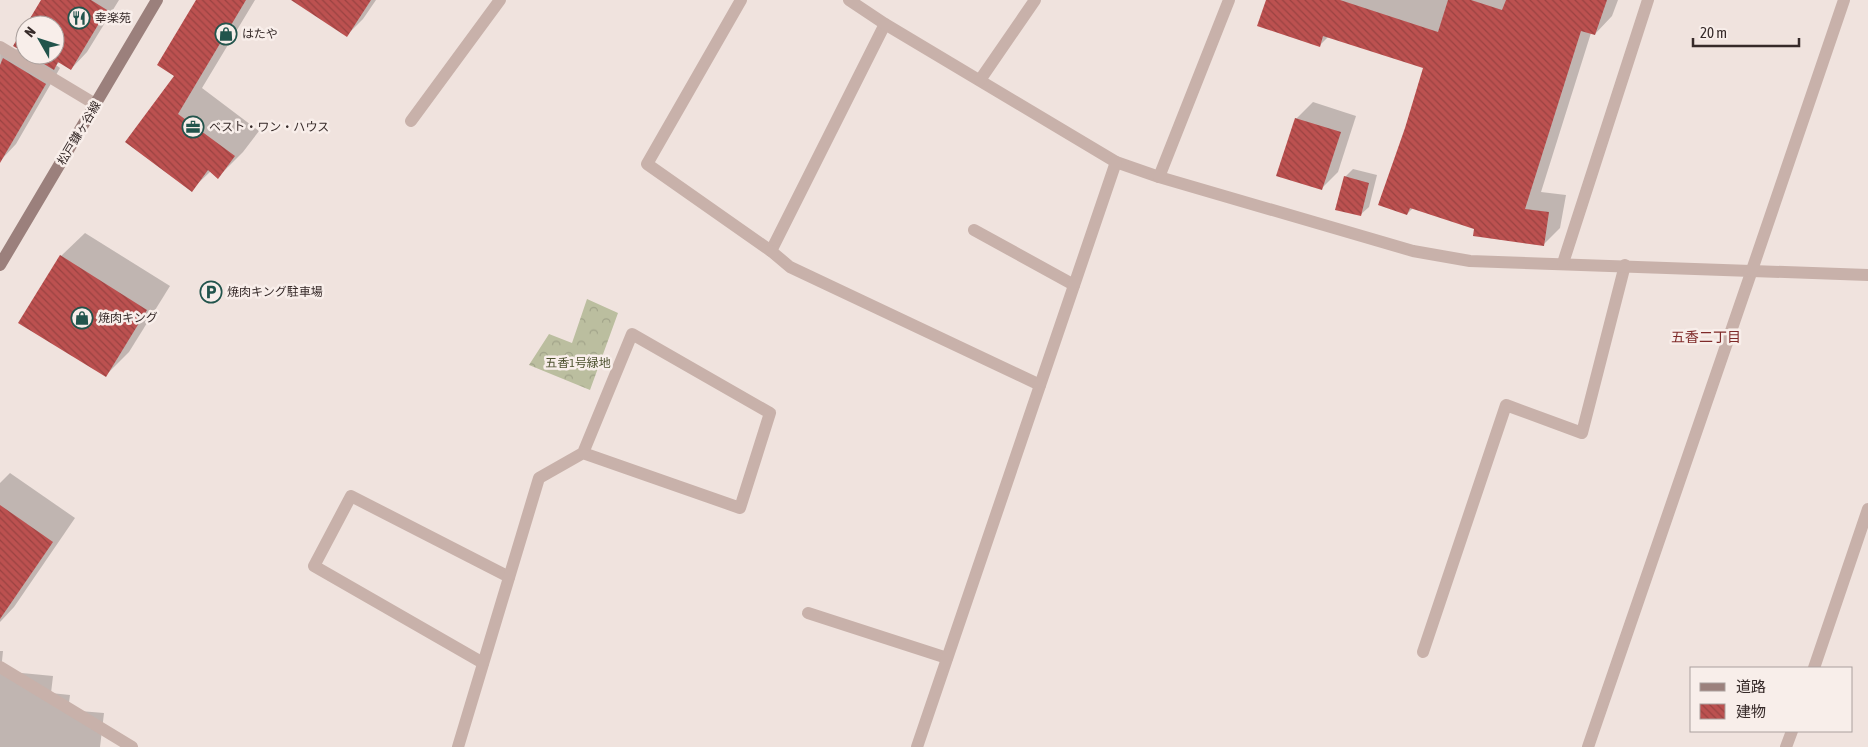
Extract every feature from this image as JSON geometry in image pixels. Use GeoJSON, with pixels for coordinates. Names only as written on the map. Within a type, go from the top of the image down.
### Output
{"type":"FeatureCollection","features":[{"type":"Feature","properties":{"kind":"main road","name":"松戸鎌ヶ谷線"},"geometry":{"type":"LineString","coordinates":[[0,265],[157,0]]}},
{"type":"Feature","properties":{"kind":"street"},"geometry":{"type":"LineString","coordinates":[[411,120],[500,0]]}},
{"type":"Feature","properties":{"kind":"street"},"geometry":{"type":"LineString","coordinates":[[741,0],[647,164],[771,251],[790,267],[1040,385]]}},
{"type":"Feature","properties":{"kind":"street"},"geometry":{"type":"LineString","coordinates":[[849,0],[885,24],[1116,162],[1159,177],[1413,251],[1470,261],[1868,275]]}},
{"type":"Feature","properties":{"kind":"street"},"geometry":{"type":"LineString","coordinates":[[980,80],[1035,0]]}},
{"type":"Feature","properties":{"kind":"street"},"geometry":{"type":"LineString","coordinates":[[1159,177],[1229,0]]}},
{"type":"Feature","properties":{"kind":"street"},"geometry":{"type":"LineString","coordinates":[[1564,263],[1648,0]]}},
{"type":"Feature","properties":{"kind":"street"},"geometry":{"type":"LineString","coordinates":[[1588,747],[1844,0]]}},
{"type":"Feature","properties":{"kind":"street"},"geometry":{"type":"LineString","coordinates":[[771,251],[885,24]]}},
{"type":"Feature","properties":{"kind":"street"},"geometry":{"type":"LineString","coordinates":[[0,47],[95,104]]}},
{"type":"Feature","properties":{"kind":"street"},"geometry":{"type":"LineString","coordinates":[[917,747],[1116,162]]}},
{"type":"Feature","properties":{"kind":"street"},"geometry":{"type":"LineString","coordinates":[[974,230],[1074,285]]}},
{"type":"Feature","properties":{"kind":"street"},"geometry":{"type":"LineString","coordinates":[[1423,652],[1506,405],[1582,433],[1625,265]]}},
{"type":"Feature","properties":{"kind":"street"},"geometry":{"type":"LineString","coordinates":[[458,747],[538,478],[583,453],[632,334],[770,414],[740,508],[583,453]]}},
{"type":"Feature","properties":{"kind":"street"},"geometry":{"type":"LineString","coordinates":[[483,663],[314,566],[351,496],[509,577]]}},
{"type":"Feature","properties":{"kind":"street"},"geometry":{"type":"LineString","coordinates":[[1814,667],[1868,509]]}},
{"type":"Feature","properties":{"kind":"street"},"geometry":{"type":"LineString","coordinates":[[808,613],[947,658]]}},
{"type":"Feature","properties":{"kind":"street"},"geometry":{"type":"LineString","coordinates":[[0,667],[132,747]]}},
{"type":"Feature","properties":{"kind":"street"},"geometry":{"type":"LineString","coordinates":[[1786,747],[1792,732]]}},
{"type":"Feature","properties":{"kind":"green space","name":"五香1号緑地"},"geometry":{"type":"Polygon","coordinates":[[[587,299],[618,313],[590,390],[529,365],[549,334],[572,343],[587,299]]]}},
{"type":"Feature","properties":{"kind":"building"},"geometry":{"type":"Polygon","coordinates":[[[41,0],[91,0],[107,10],[71,70],[63,65],[65,65],[65,15],[32,15],[41,0]]]}},
{"type":"Feature","properties":{"kind":"building"},"geometry":{"type":"Polygon","coordinates":[[[196,0],[246,0],[178,114],[235,156],[218,179],[208,170],[192,192],[125,142],[174,76],[157,65],[196,0]]]}},
{"type":"Feature","properties":{"kind":"building"},"geometry":{"type":"Polygon","coordinates":[[[291,0],[371,0],[347,37],[291,0]]]}},
{"type":"Feature","properties":{"kind":"building"},"geometry":{"type":"Polygon","coordinates":[[[1266,0],[1340,0],[1438,32],[1448,0],[1471,0],[1502,10],[1506,0],[1607,0],[1595,35],[1581,31],[1525,209],[1549,212],[1544,246],[1473,236],[1474,229],[1410,208],[1407,215],[1378,205],[1405,128],[1423,68],[1323,36],[1320,47],[1257,26],[1266,0]]]}},
{"type":"Feature","properties":{"kind":"building"},"geometry":{"type":"Polygon","coordinates":[[[3,58],[46,84],[0,163],[0,65],[3,58]]]}},
{"type":"Feature","properties":{"kind":"building"},"geometry":{"type":"Polygon","coordinates":[[[46,65],[56,65],[54,70],[46,65]]]}},
{"type":"Feature","properties":{"kind":"building"},"geometry":{"type":"Polygon","coordinates":[[[1295,118],[1341,132],[1322,190],[1276,176],[1295,118]]]}},
{"type":"Feature","properties":{"kind":"building"},"geometry":{"type":"Polygon","coordinates":[[[1344,176],[1369,183],[1361,216],[1335,210],[1344,176]]]}},
{"type":"Feature","properties":{"kind":"building"},"geometry":{"type":"Polygon","coordinates":[[[60,255],[147,310],[106,377],[18,323],[60,255]]]}},
{"type":"Feature","properties":{"kind":"building"},"geometry":{"type":"Polygon","coordinates":[[[0,505],[53,542],[0,619],[0,505]]]}},
{"type":"Feature","properties":{"kind":"place","name":"幸楽苑"},"geometry":{"type":"Point","coordinates":[79,18]}},
{"type":"Feature","properties":{"kind":"place","name":"はたや"},"geometry":{"type":"Point","coordinates":[226,34]}},
{"type":"Feature","properties":{"kind":"place","name":"ベスト・ワン・ハウス"},"geometry":{"type":"Point","coordinates":[193,127]}},
{"type":"Feature","properties":{"kind":"place","name":"焼肉キング駐車場"},"geometry":{"type":"Point","coordinates":[211,292]}},
{"type":"Feature","properties":{"kind":"place","name":"焼肉キング"},"geometry":{"type":"Point","coordinates":[82,318]}},
{"type":"Feature","properties":{"kind":"district","name":"五香二丁目"},"geometry":{"type":"Point","coordinates":[1706,337]}}]}
